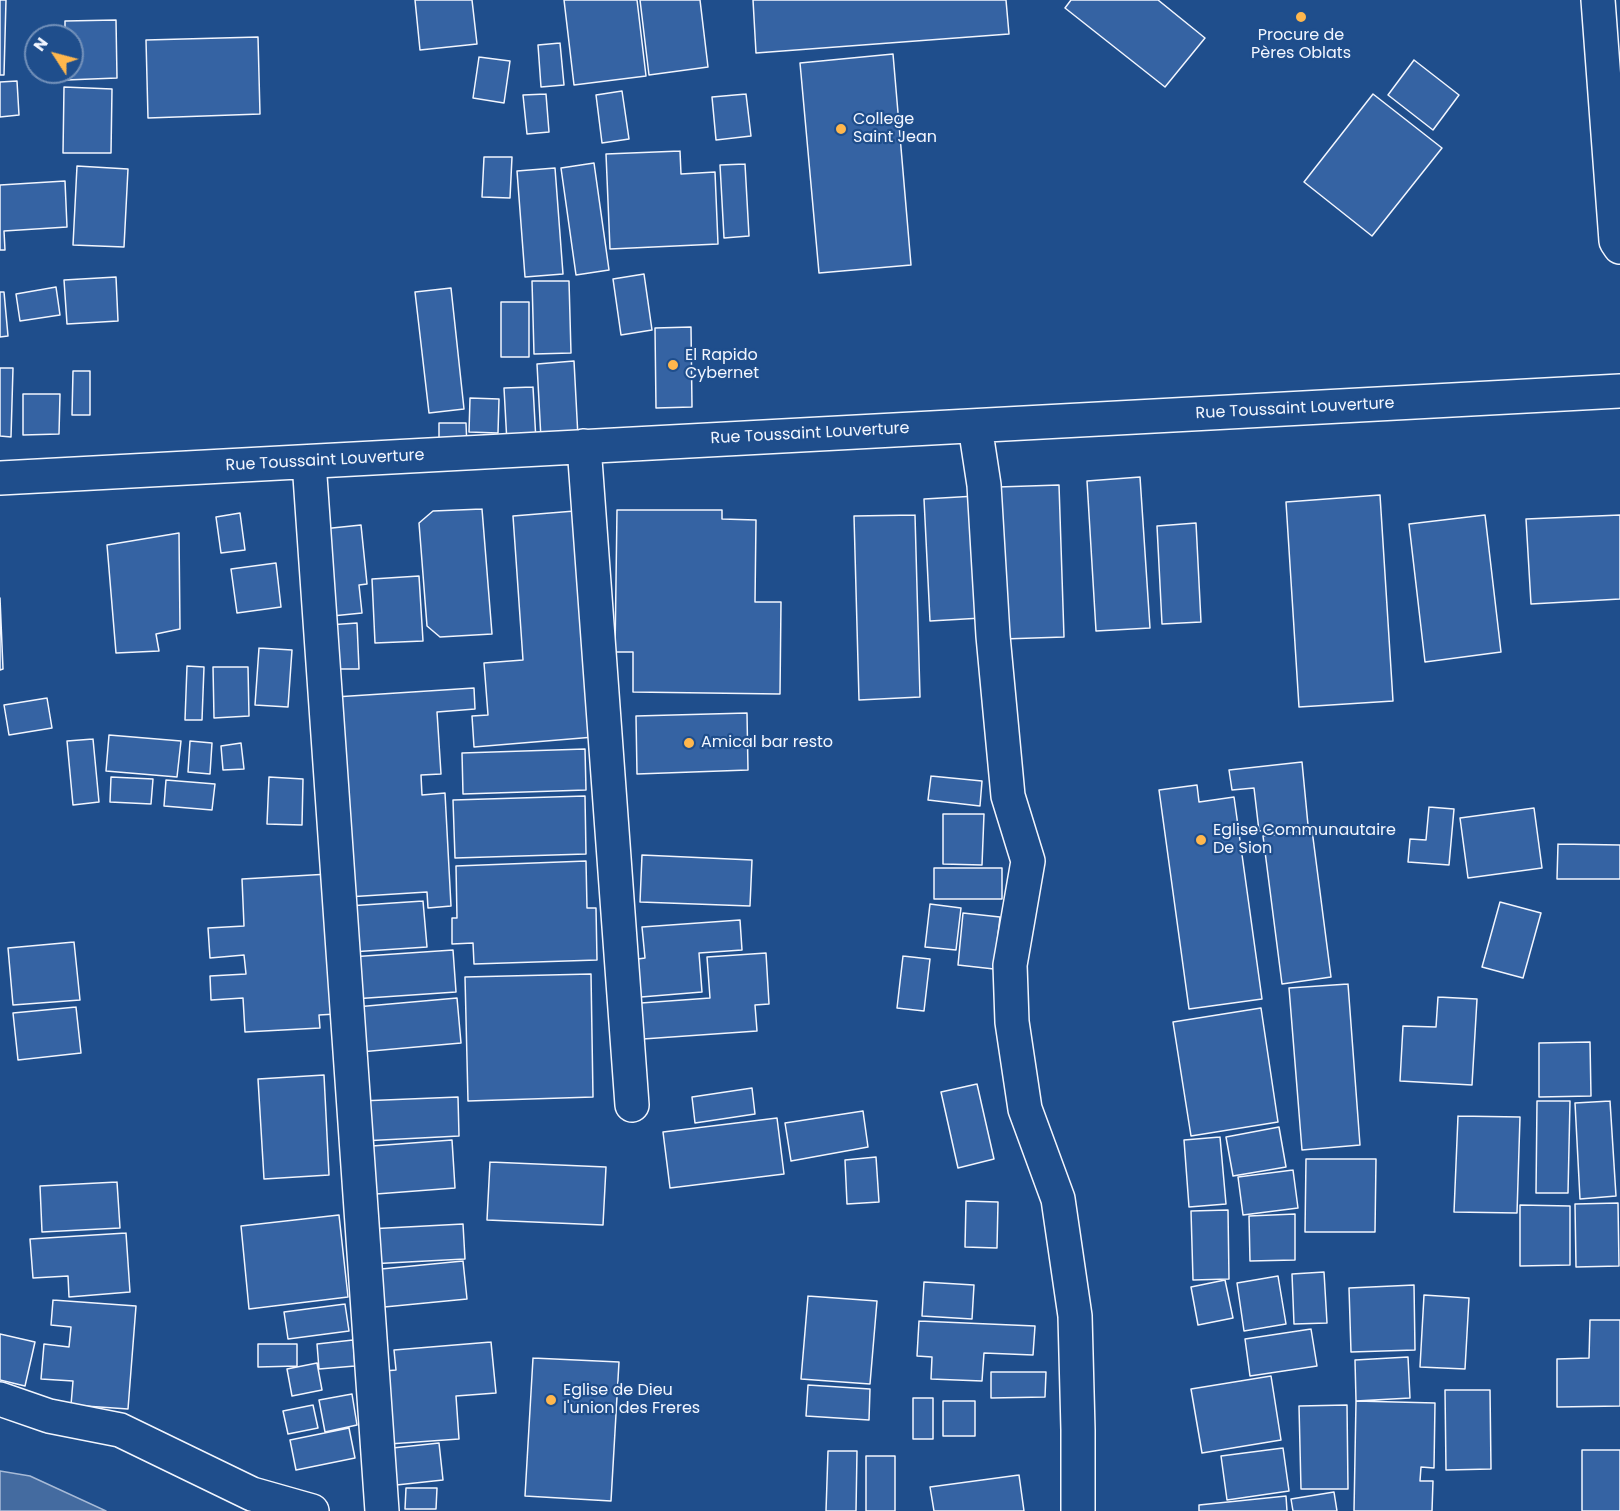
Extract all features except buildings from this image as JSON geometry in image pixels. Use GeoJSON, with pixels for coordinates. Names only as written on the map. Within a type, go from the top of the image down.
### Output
{"type":"FeatureCollection","features":[{"type":"Feature","properties":{"kind":"street"},"geometry":{"type":"LineString","coordinates":[[1599,0],[1616,241],[1620,247]]}},
{"type":"Feature","properties":{"kind":"street","name":"Rue Toussaint Louverture"},"geometry":{"type":"LineString","coordinates":[[0,478],[1620,391]]}},
{"type":"Feature","properties":{"kind":"street"},"geometry":{"type":"LineString","coordinates":[[975,426],[984,485],[993,636],[1008,796],[1029,861],[1010,965],[1012,1022],[1025,1109],[1058,1199],[1075,1316],[1078,1511]]}},
{"type":"Feature","properties":{"kind":"street"},"geometry":{"type":"LineString","coordinates":[[584,446],[632,1105]]}},
{"type":"Feature","properties":{"kind":"street"},"geometry":{"type":"LineString","coordinates":[[309,462],[382,1511]]}},
{"type":"Feature","properties":{"kind":"street"},"geometry":{"type":"LineString","coordinates":[[0,1399],[49,1416],[120,1430],[252,1494],[312,1511]]}},
{"type":"Feature","properties":{"kind":"water"},"geometry":{"type":"Polygon","coordinates":[[[0,1471],[30,1476],[106,1511],[0,1511],[0,1471]]]}},
{"type":"Feature","properties":{"kind":"place","name":"Procure de Pères Oblats"},"geometry":{"type":"Point","coordinates":[1301,17]}},
{"type":"Feature","properties":{"kind":"place","name":"College Saint Jean"},"geometry":{"type":"Point","coordinates":[841,129]}},
{"type":"Feature","properties":{"kind":"place","name":"El Rapido Cybernet"},"geometry":{"type":"Point","coordinates":[673,365]}},
{"type":"Feature","properties":{"kind":"place","name":"Amical bar resto"},"geometry":{"type":"Point","coordinates":[689,743]}},
{"type":"Feature","properties":{"kind":"place","name":"Eglise Communautaire De Sion"},"geometry":{"type":"Point","coordinates":[1201,840]}},
{"type":"Feature","properties":{"kind":"place","name":"Eglise de Dieu l'union des Freres"},"geometry":{"type":"Point","coordinates":[551,1400]}}]}
